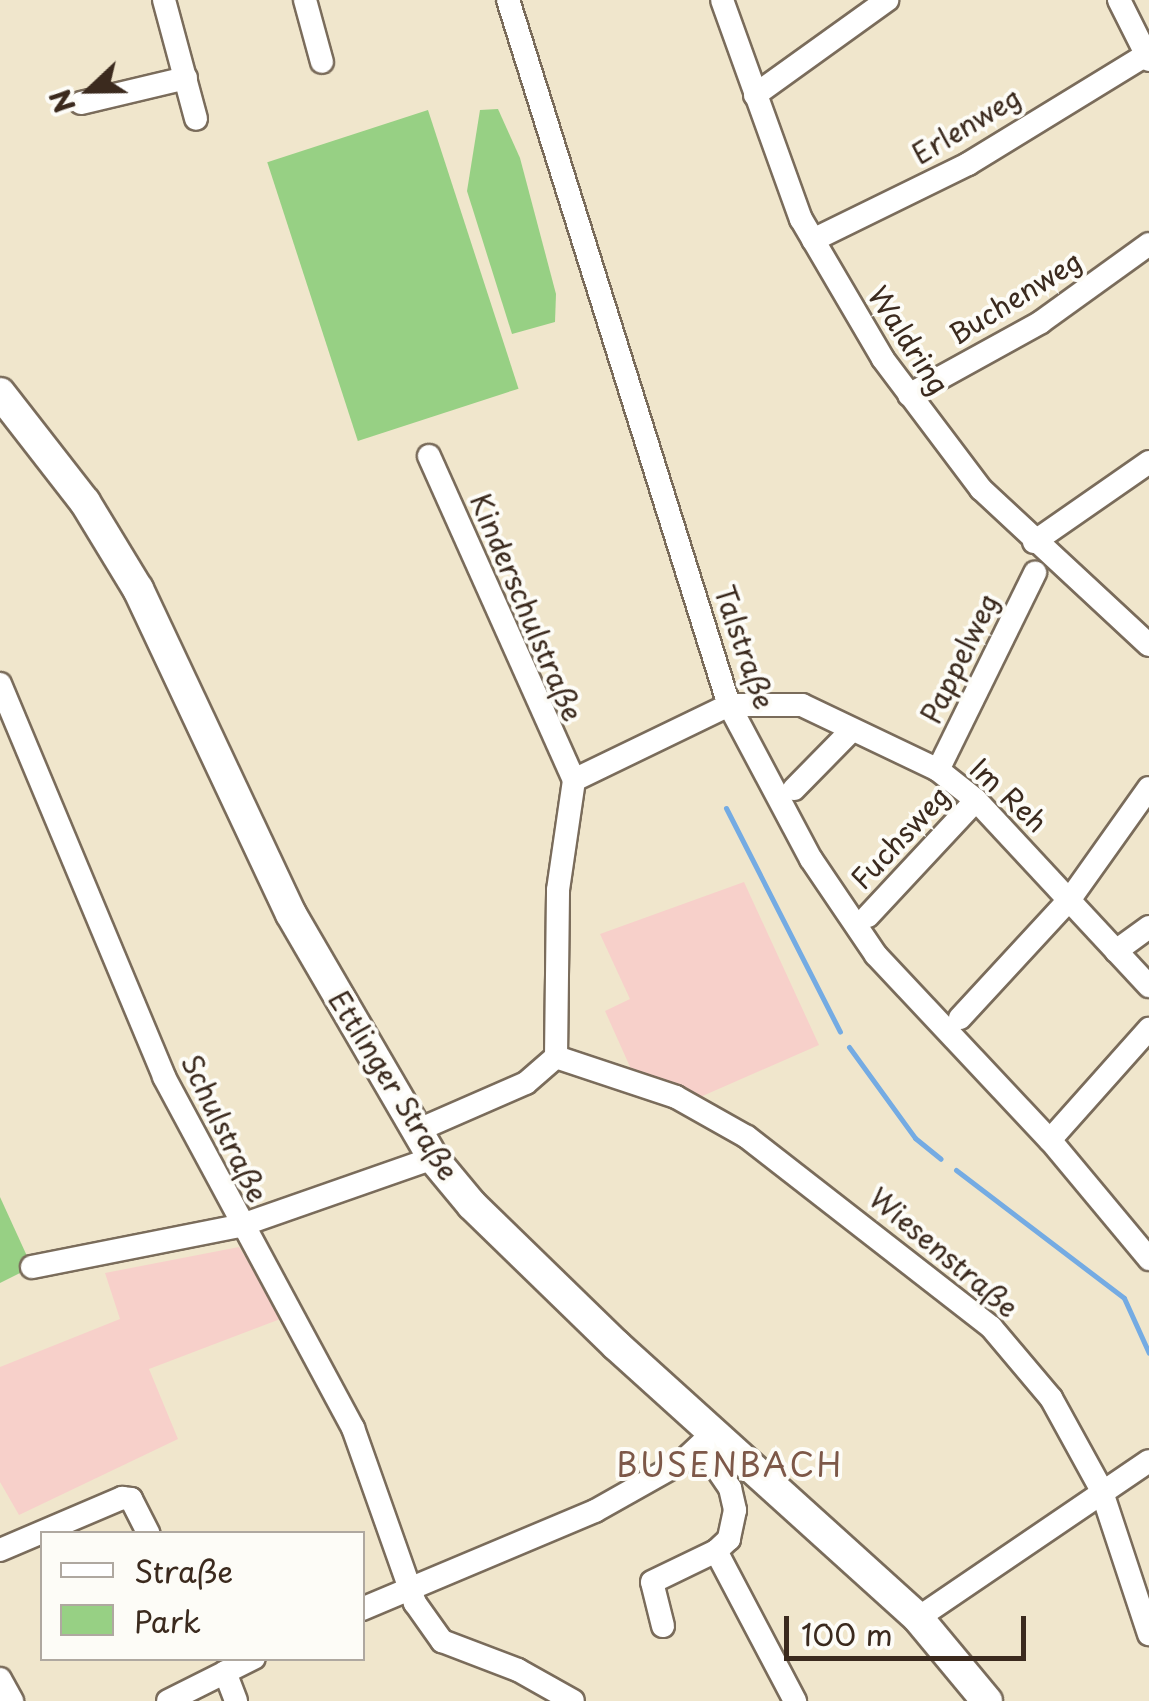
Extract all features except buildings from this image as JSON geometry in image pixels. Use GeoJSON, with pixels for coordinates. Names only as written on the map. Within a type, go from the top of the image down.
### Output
{"type":"FeatureCollection","features":[{"type":"Feature","properties":{"kind":"main road","name":"Ettlinger Straße"},"geometry":{"type":"LineString","coordinates":[[0,392],[85,502],[138,589],[292,914],[433,1158],[472,1205],[708,1439],[918,1618],[987,1701]]}},
{"type":"Feature","properties":{"kind":"street"},"geometry":{"type":"LineString","coordinates":[[164,0],[196,120]]}},
{"type":"Feature","properties":{"kind":"street"},"geometry":{"type":"LineString","coordinates":[[306,0],[322,62]]}},
{"type":"Feature","properties":{"kind":"street","name":"Talstraße"},"geometry":{"type":"LineString","coordinates":[[508,0],[729,705],[790,822],[856,928],[922,1009],[1057,1132],[1149,1259]]}},
{"type":"Feature","properties":{"kind":"street","name":"Waldring"},"geometry":{"type":"LineString","coordinates":[[722,0],[754,95],[813,240],[909,395],[981,490],[1149,645]]}},
{"type":"Feature","properties":{"kind":"street"},"geometry":{"type":"LineString","coordinates":[[754,95],[887,0]]}},
{"type":"Feature","properties":{"kind":"street"},"geometry":{"type":"LineString","coordinates":[[1118,0],[1147,57]]}},
{"type":"Feature","properties":{"kind":"street","name":"Erlenweg"},"geometry":{"type":"LineString","coordinates":[[813,240],[968,164],[1147,57]]}},
{"type":"Feature","properties":{"kind":"street"},"geometry":{"type":"LineString","coordinates":[[82,102],[186,78]]}},
{"type":"Feature","properties":{"kind":"street","name":"Buchenweg"},"geometry":{"type":"LineString","coordinates":[[909,395],[1041,322],[1149,244]]}},
{"type":"Feature","properties":{"kind":"street","name":"Kinderschulstraße"},"geometry":{"type":"LineString","coordinates":[[429,456],[574,780],[574,816],[558,890],[556,1057]]}},
{"type":"Feature","properties":{"kind":"street"},"geometry":{"type":"LineString","coordinates":[[1034,542],[1149,462]]}},
{"type":"Feature","properties":{"kind":"street","name":"Pappelweg"},"geometry":{"type":"LineString","coordinates":[[938,770],[1035,573]]}},
{"type":"Feature","properties":{"kind":"street","name":"Schulstraße"},"geometry":{"type":"LineString","coordinates":[[0,684],[5,715],[164,1077],[239,1226],[353,1428],[411,1590],[442,1641],[518,1670],[573,1701]]}},
{"type":"Feature","properties":{"kind":"street"},"geometry":{"type":"LineString","coordinates":[[574,780],[729,705]]}},
{"type":"Feature","properties":{"kind":"street","name":"Im Reh"},"geometry":{"type":"LineString","coordinates":[[729,705],[802,705],[938,770],[976,800],[1149,986]]}},
{"type":"Feature","properties":{"kind":"street"},"geometry":{"type":"LineString","coordinates":[[794,789],[852,730]]}},
{"type":"Feature","properties":{"kind":"street"},"geometry":{"type":"LineString","coordinates":[[960,1018],[1070,899],[1149,788]]}},
{"type":"Feature","properties":{"kind":"street","name":"Fuchsweg"},"geometry":{"type":"LineString","coordinates":[[868,916],[976,800]]}},
{"type":"Feature","properties":{"kind":"street"},"geometry":{"type":"LineString","coordinates":[[1116,950],[1149,926]]}},
{"type":"Feature","properties":{"kind":"street"},"geometry":{"type":"LineString","coordinates":[[1057,1132],[1149,1030]]}},
{"type":"Feature","properties":{"kind":"street"},"geometry":{"type":"LineString","coordinates":[[416,1131],[526,1083],[556,1057]]}},
{"type":"Feature","properties":{"kind":"street","name":"Wiesenstraße"},"geometry":{"type":"LineString","coordinates":[[556,1057],[676,1097],[822,1189],[992,1328],[1028,1366],[1101,1489],[1149,1634]]}},
{"type":"Feature","properties":{"kind":"street"},"geometry":{"type":"LineString","coordinates":[[32,1268],[239,1226],[433,1158]]}},
{"type":"Feature","properties":{"kind":"street"},"geometry":{"type":"LineString","coordinates":[[365,1608],[595,1512],[708,1439],[730,1488],[735,1510],[729,1538],[716,1551],[652,1582],[663,1626]]}},
{"type":"Feature","properties":{"kind":"street"},"geometry":{"type":"LineString","coordinates":[[918,1618],[1101,1489],[1149,1461]]}},
{"type":"Feature","properties":{"kind":"street"},"geometry":{"type":"LineString","coordinates":[[45,1531],[122,1498],[130,1500],[147,1531]]}},
{"type":"Feature","properties":{"kind":"street"},"geometry":{"type":"LineString","coordinates":[[0,1550],[40,1533]]}},
{"type":"Feature","properties":{"kind":"street"},"geometry":{"type":"LineString","coordinates":[[716,1551],[795,1701]]}},
{"type":"Feature","properties":{"kind":"street"},"geometry":{"type":"LineString","coordinates":[[168,1701],[248,1661]]}},
{"type":"Feature","properties":{"kind":"street"},"geometry":{"type":"LineString","coordinates":[[225,1672],[236,1701]]}},
{"type":"Feature","properties":{"kind":"street"},"geometry":{"type":"LineString","coordinates":[[0,1679],[12,1701]]}},
{"type":"Feature","properties":{"kind":"shaded area"},"geometry":{"type":"Polygon","coordinates":[[[744,882],[819,1045],[698,1098],[631,1069],[605,1011],[630,999],[600,934],[744,882]]]}},
{"type":"Feature","properties":{"kind":"shaded area"},"geometry":{"type":"Polygon","coordinates":[[[239,1247],[283,1318],[149,1369],[178,1439],[19,1515],[0,1482],[0,1367],[120,1319],[105,1273],[239,1247]]]}},
{"type":"Feature","properties":{"kind":"green space"},"geometry":{"type":"Polygon","coordinates":[[[498,109],[520,158],[556,294],[555,322],[512,334],[467,191],[480,110],[498,109]]]}},
{"type":"Feature","properties":{"kind":"green space"},"geometry":{"type":"Polygon","coordinates":[[[428,110],[519,389],[358,441],[267,162],[428,110]]]}},
{"type":"Feature","properties":{"kind":"green space"},"geometry":{"type":"Polygon","coordinates":[[[0,1197],[32,1267],[0,1283],[0,1197]]]}},
{"type":"Feature","properties":{"kind":"waterway"},"geometry":{"type":"LineString","coordinates":[[726,808],[840,1032]]}},
{"type":"Feature","properties":{"kind":"waterway"},"geometry":{"type":"LineString","coordinates":[[849,1047],[915,1138],[941,1159]]}},
{"type":"Feature","properties":{"kind":"waterway"},"geometry":{"type":"LineString","coordinates":[[956,1170],[1124,1298],[1149,1353]]}},
{"type":"Feature","properties":{"kind":"district","name":"BUSENBACH"},"geometry":{"type":"Point","coordinates":[730,1464]}}]}
